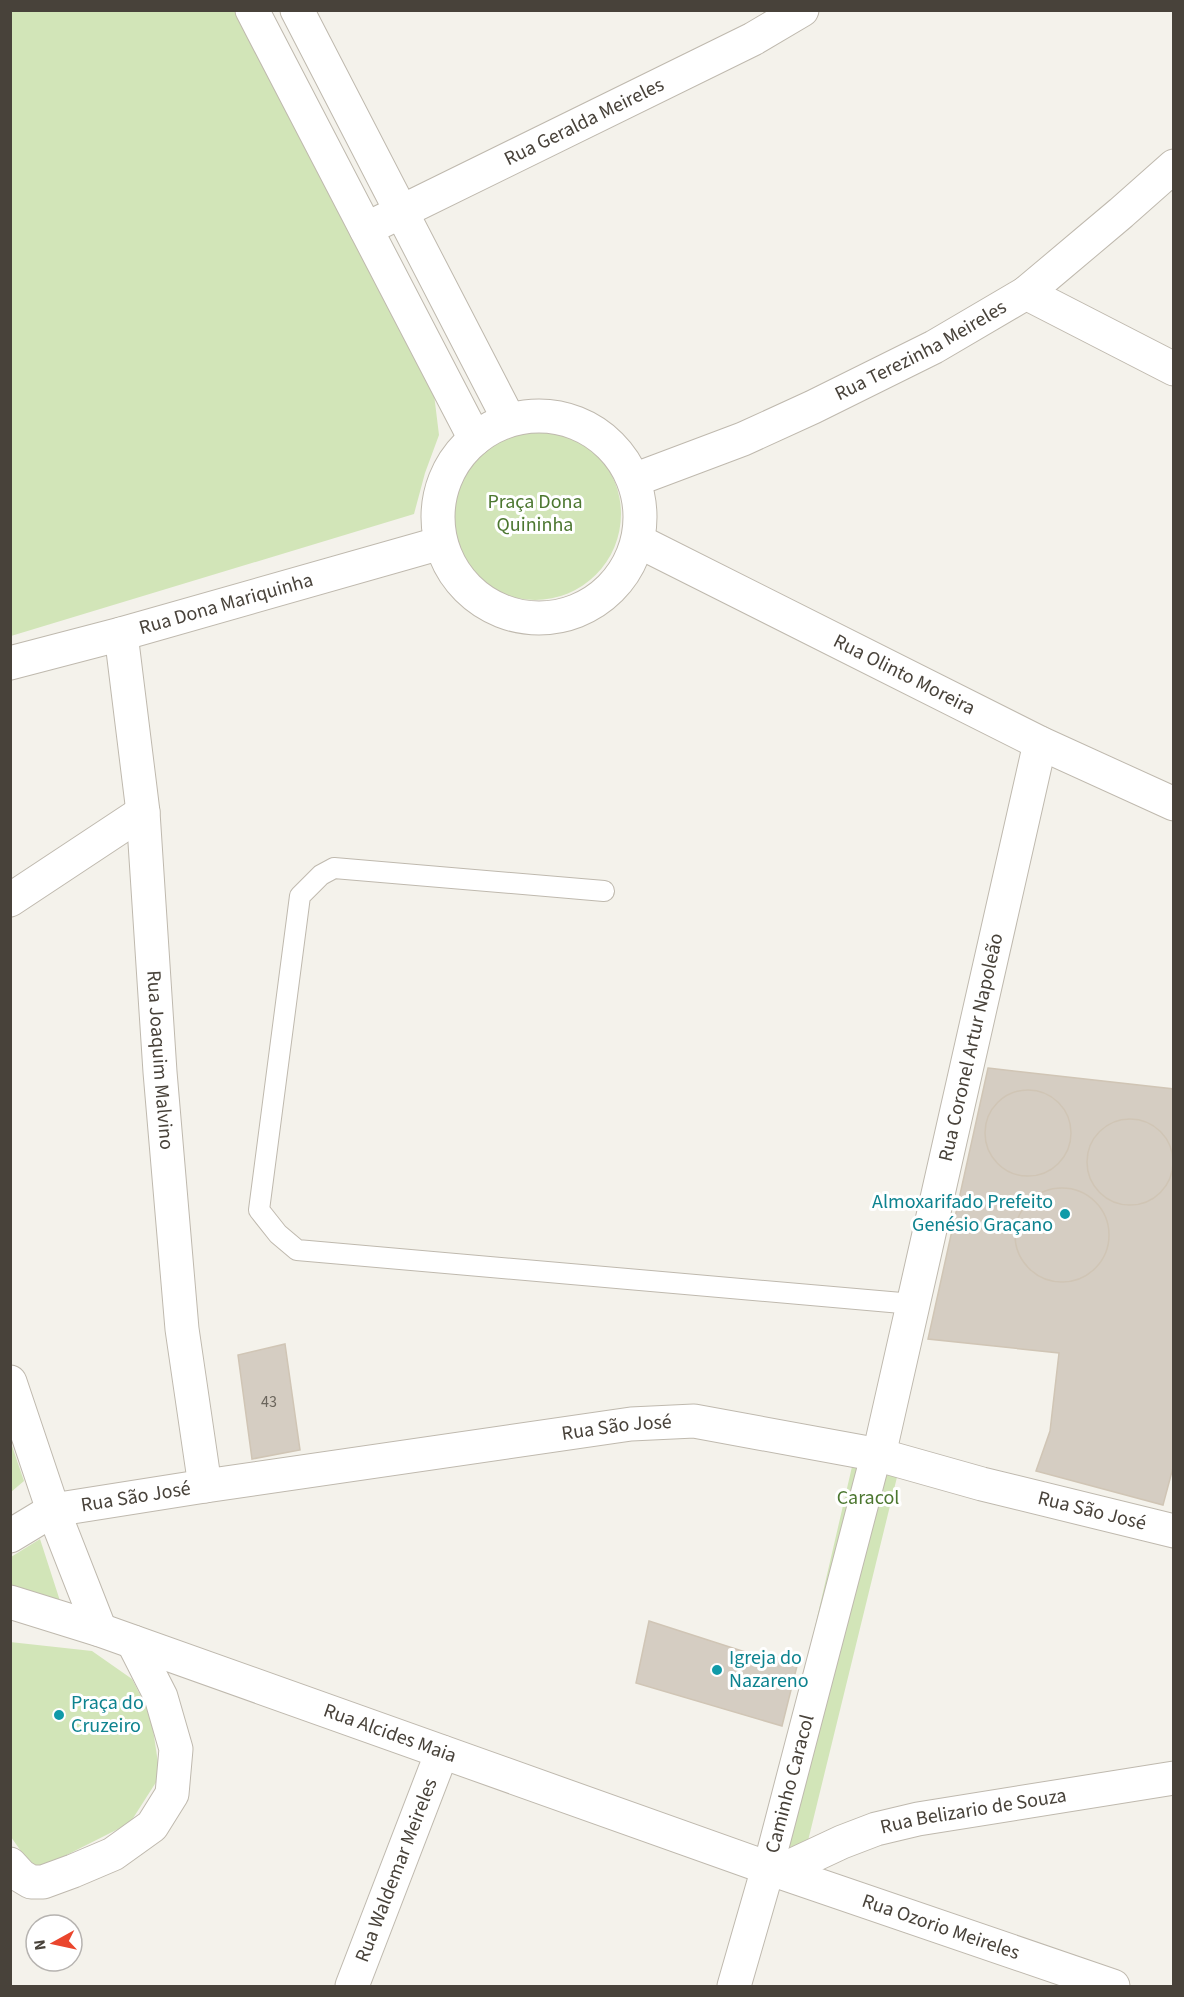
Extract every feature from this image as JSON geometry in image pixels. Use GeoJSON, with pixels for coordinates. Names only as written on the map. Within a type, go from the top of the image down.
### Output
{"type":"FeatureCollection","features":[{"type":"Feature","properties":{"kind":"street"},"geometry":{"type":"LineString","coordinates":[[252,10],[475,438]]}},
{"type":"Feature","properties":{"kind":"street"},"geometry":{"type":"LineString","coordinates":[[297,10],[509,420]]}},
{"type":"Feature","properties":{"kind":"street","name":"Rua Geralda Meireles"},"geometry":{"type":"LineString","coordinates":[[366,229],[400,210],[753,39],[802,10]]}},
{"type":"Feature","properties":{"kind":"street","name":"Rua Terezinha Meireles"},"geometry":{"type":"LineString","coordinates":[[634,480],[743,439],[934,347],[1026,293],[1173,166]]}},
{"type":"Feature","properties":{"kind":"street"},"geometry":{"type":"LineString","coordinates":[[1026,293],[1173,369]]}},
{"type":"Feature","properties":{"kind":"street"},"geometry":{"type":"LineString","coordinates":[[539,415],[569,420],[587,428],[597,433],[619,454],[634,480],[641,511],[638,541],[625,572],[602,598],[573,614],[540,620],[507,614],[477,598],[454,573],[441,543],[438,514],[442,485],[455,460],[475,438],[509,420],[539,415]]}},
{"type":"Feature","properties":{"kind":"street","name":"Rua Olinto Moreira"},"geometry":{"type":"LineString","coordinates":[[638,541],[1040,743],[1173,804]]}},
{"type":"Feature","properties":{"kind":"street","name":"Rua Dona Mariquinha"},"geometry":{"type":"LineString","coordinates":[[10,663],[121,634],[441,543]]}},
{"type":"Feature","properties":{"kind":"street","name":"Rua Joaquim Malvino"},"geometry":{"type":"LineString","coordinates":[[121,634],[143,812],[173,1239],[182,1329],[205,1486]]}},
{"type":"Feature","properties":{"kind":"street","name":"Rua Coronel Artur Napoleão"},"geometry":{"type":"LineString","coordinates":[[877,1455],[1040,743]]}},
{"type":"Feature","properties":{"kind":"street"},"geometry":{"type":"LineString","coordinates":[[10,900],[143,812]]}},
{"type":"Feature","properties":{"kind":"street"},"geometry":{"type":"LineString","coordinates":[[10,1382],[53,1510],[100,1630]]}},
{"type":"Feature","properties":{"kind":"street","name":"Rua São José"},"geometry":{"type":"LineString","coordinates":[[53,1510],[619,1425],[694,1421],[877,1455],[982,1484],[1173,1531]]}},
{"type":"Feature","properties":{"kind":"street","name":"Caminho Caracol"},"geometry":{"type":"LineString","coordinates":[[774,1870],[877,1455]]}},
{"type":"Feature","properties":{"kind":"street"},"geometry":{"type":"LineString","coordinates":[[10,1536],[53,1510]]}},
{"type":"Feature","properties":{"kind":"street","name":"Rua Alcides Maia"},"geometry":{"type":"LineString","coordinates":[[10,1602],[100,1630],[774,1870]]}},
{"type":"Feature","properties":{"kind":"street"},"geometry":{"type":"LineString","coordinates":[[10,1864],[21,1876],[31,1882],[43,1882],[112,1854],[152,1826],[172,1794],[176,1749],[161,1697],[133,1642]]}},
{"type":"Feature","properties":{"kind":"street","name":"Rua Waldemar Meireles"},"geometry":{"type":"LineString","coordinates":[[352,1986],[442,1752]]}},
{"type":"Feature","properties":{"kind":"street","name":"Rua Belizario de Souza"},"geometry":{"type":"LineString","coordinates":[[774,1870],[876,1829],[1173,1778]]}},
{"type":"Feature","properties":{"kind":"street"},"geometry":{"type":"LineString","coordinates":[[734,1986],[774,1870]]}},
{"type":"Feature","properties":{"kind":"street","name":"Rua Ozorio Meireles"},"geometry":{"type":"LineString","coordinates":[[774,1870],[1113,1986]]}},
{"type":"Feature","properties":{"kind":"lane"},"geometry":{"type":"LineString","coordinates":[[604,891],[334,868],[321,875],[300,896],[259,1210],[278,1234],[297,1250],[913,1304]]}},
{"type":"Feature","properties":{"kind":"green space"},"geometry":{"type":"Polygon","coordinates":[[[11,11],[241,11],[432,378],[439,435],[425,473],[414,514],[11,636],[11,11]]]}},
{"type":"Feature","properties":{"kind":"green space","name":"Praça Dona Quininha"},"geometry":{"type":"Polygon","coordinates":[[[535,428],[552,429],[568,434],[583,442],[596,453],[607,466],[615,481],[620,497],[620,531],[615,547],[607,562],[596,575],[583,586],[568,594],[552,599],[535,600],[518,599],[502,594],[487,586],[474,575],[463,562],[455,547],[450,531],[449,514],[450,497],[455,481],[463,466],[474,453],[487,442],[502,434],[518,429],[535,428]]]}},
{"type":"Feature","properties":{"kind":"green space"},"geometry":{"type":"Polygon","coordinates":[[[11,1443],[24,1481],[10,1492],[11,1443]]]}},
{"type":"Feature","properties":{"kind":"green space","name":"Caracol"},"geometry":{"type":"Polygon","coordinates":[[[854,1458],[899,1469],[806,1849],[762,1856],[854,1458]]]}},
{"type":"Feature","properties":{"kind":"green space"},"geometry":{"type":"Polygon","coordinates":[[[40,1539],[61,1604],[11,1589],[11,1557],[40,1539]]]}},
{"type":"Feature","properties":{"kind":"green space"},"geometry":{"type":"Polygon","coordinates":[[[10,1642],[92,1651],[132,1679],[151,1716],[160,1776],[130,1823],[35,1871],[11,1837],[10,1642]]]}},
{"type":"Feature","properties":{"kind":"building","name":"Almoxarifado Prefeito Genésio Graçano"},"geometry":{"type":"Polygon","coordinates":[[[988,1068],[1174,1089],[1174,1464],[1163,1505],[1036,1471],[1050,1431],[1059,1353],[928,1339],[988,1068]]]}},
{"type":"Feature","properties":{"kind":"building"},"geometry":{"type":"Polygon","coordinates":[[[1020,1090],[1036,1090],[1059,1102],[1068,1116],[1071,1133],[1068,1150],[1059,1164],[1036,1176],[1020,1176],[1004,1169],[992,1157],[985,1141],[985,1125],[992,1109],[1004,1097],[1020,1090]]]}},
{"type":"Feature","properties":{"kind":"building"},"geometry":{"type":"Polygon","coordinates":[[[1122,1119],[1138,1119],[1161,1131],[1170,1145],[1173,1162],[1170,1179],[1161,1193],[1138,1205],[1122,1205],[1106,1198],[1094,1186],[1087,1170],[1087,1154],[1094,1138],[1106,1126],[1122,1119]]]}},
{"type":"Feature","properties":{"kind":"building"},"geometry":{"type":"Polygon","coordinates":[[[1062,1188],[1080,1192],[1095,1202],[1105,1217],[1109,1235],[1105,1253],[1095,1268],[1080,1278],[1062,1282],[1044,1278],[1029,1268],[1019,1253],[1015,1235],[1019,1217],[1029,1202],[1044,1192],[1062,1188]]]}},
{"type":"Feature","properties":{"kind":"building"},"geometry":{"type":"Polygon","coordinates":[[[285,1344],[300,1450],[252,1459],[238,1355],[285,1344]]]}},
{"type":"Feature","properties":{"kind":"building","name":"Igreja do Nazareno"},"geometry":{"type":"Polygon","coordinates":[[[649,1621],[764,1658],[799,1658],[782,1726],[636,1683],[649,1621]]]}},
{"type":"Feature","properties":{"kind":"place","name":"Almoxarifado Prefeito Genésio Graçano"},"geometry":{"type":"Point","coordinates":[1065,1214]}},
{"type":"Feature","properties":{"kind":"place","name":"Igreja do Nazareno"},"geometry":{"type":"Point","coordinates":[717,1670]}},
{"type":"Feature","properties":{"kind":"place","name":"Praça do Cruzeiro"},"geometry":{"type":"Point","coordinates":[59,1715]}}]}
